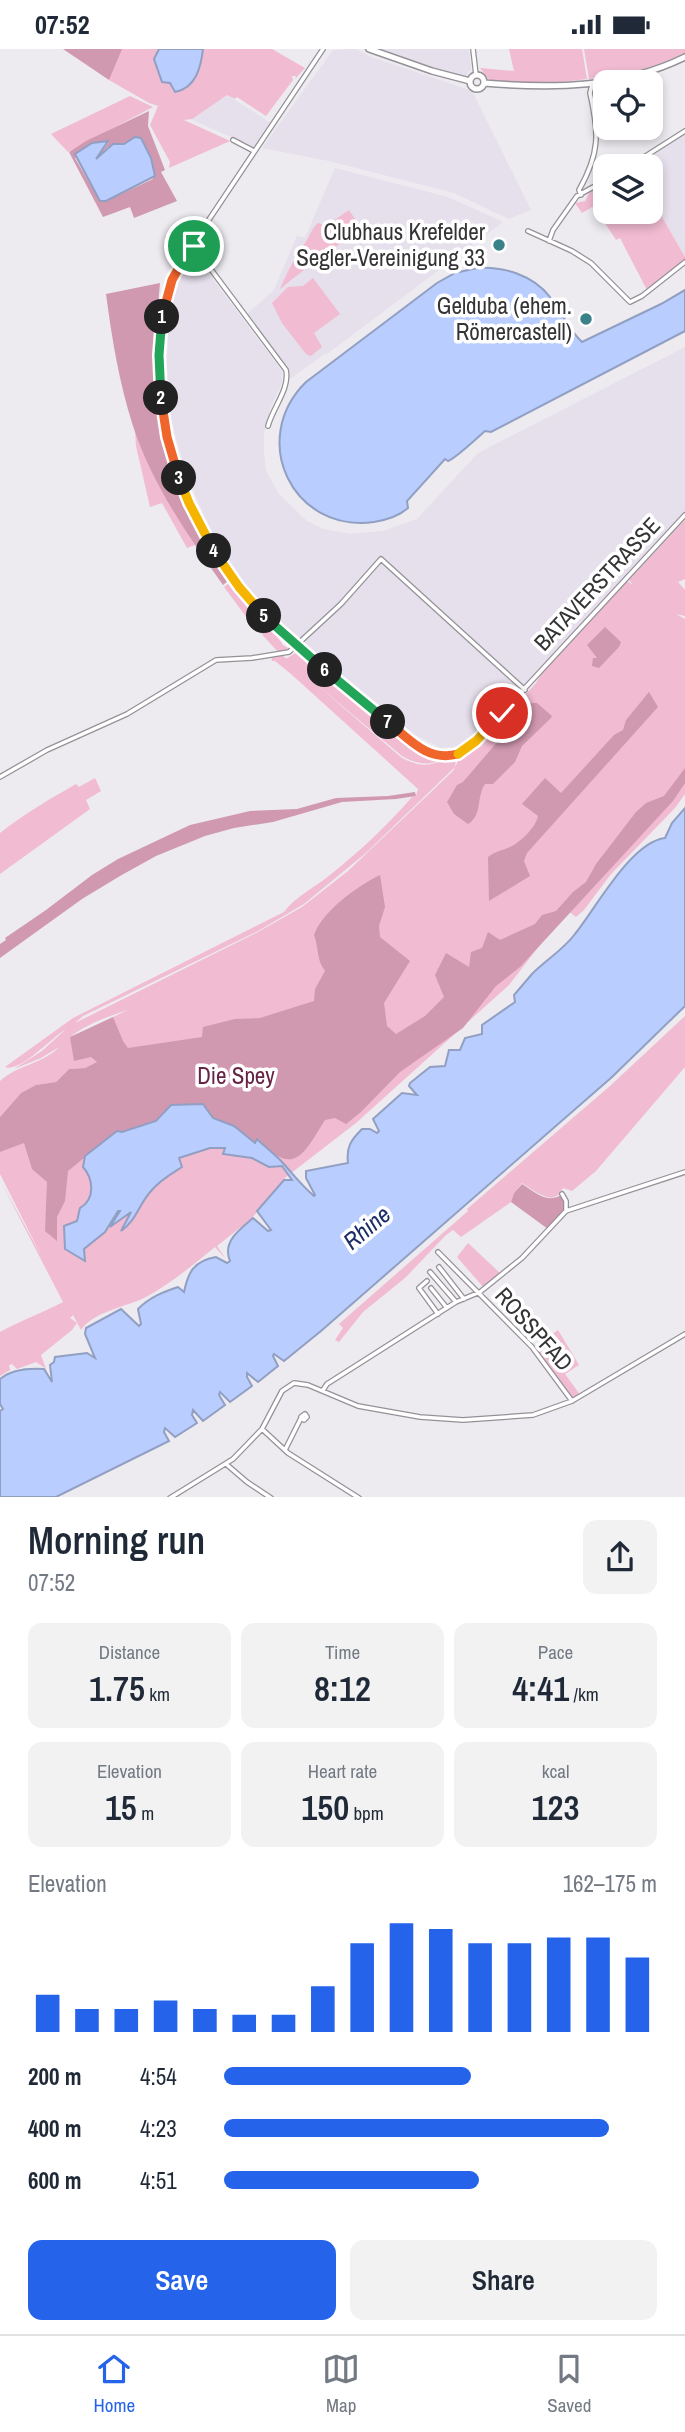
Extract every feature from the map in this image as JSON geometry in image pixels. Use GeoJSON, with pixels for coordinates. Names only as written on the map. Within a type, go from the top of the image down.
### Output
{"type":"FeatureCollection","features":[{"type":"Feature","properties":{"kind":"main road"},"geometry":{"type":"LineString","coordinates":[[369,49],[470,81]]}},
{"type":"Feature","properties":{"kind":"main road"},"geometry":{"type":"LineString","coordinates":[[651,70],[685,57]]}},
{"type":"Feature","properties":{"kind":"main road"},"geometry":{"type":"LineString","coordinates":[[470,81],[476,75],[482,77],[484,83]]}},
{"type":"Feature","properties":{"kind":"main road"},"geometry":{"type":"LineString","coordinates":[[470,81],[476,89],[484,83]]}},
{"type":"Feature","properties":{"kind":"main road"},"geometry":{"type":"LineString","coordinates":[[484,83],[541,87],[593,82]]}},
{"type":"Feature","properties":{"kind":"main road"},"geometry":{"type":"LineString","coordinates":[[572,85],[593,84]]}},
{"type":"Feature","properties":{"kind":"street","name":"BATAVERSTRASSE"},"geometry":{"type":"LineString","coordinates":[[323,49],[190,246],[170,284],[165,301],[160,336],[162,403],[173,460],[203,533],[226,569],[254,604],[296,645],[418,748],[439,756],[459,754],[468,748],[524,689],[685,515]]}},
{"type":"Feature","properties":{"kind":"street"},"geometry":{"type":"LineString","coordinates":[[473,49],[476,75]]}},
{"type":"Feature","properties":{"kind":"street"},"geometry":{"type":"LineString","coordinates":[[579,195],[579,190],[592,167],[598,140],[590,93],[590,86],[593,84]]}},
{"type":"Feature","properties":{"kind":"street"},"geometry":{"type":"LineString","coordinates":[[581,86],[590,93]]}},
{"type":"Feature","properties":{"kind":"street"},"geometry":{"type":"LineString","coordinates":[[649,154],[685,131]]}},
{"type":"Feature","properties":{"kind":"street"},"geometry":{"type":"LineString","coordinates":[[233,140],[254,151]]}},
{"type":"Feature","properties":{"kind":"street"},"geometry":{"type":"LineString","coordinates":[[549,241],[553,230],[579,195],[593,187]]}},
{"type":"Feature","properties":{"kind":"street"},"geometry":{"type":"LineString","coordinates":[[528,232],[591,263],[630,302],[642,296],[685,262]]}},
{"type":"Feature","properties":{"kind":"street"},"geometry":{"type":"LineString","coordinates":[[190,246],[202,258],[286,370],[287,381],[268,426]]}},
{"type":"Feature","properties":{"kind":"street"},"geometry":{"type":"LineString","coordinates":[[0,777],[47,750],[127,714],[216,660],[286,653],[341,604],[381,559],[524,689]]}},
{"type":"Feature","properties":{"kind":"street"},"geometry":{"type":"LineString","coordinates":[[438,1252],[477,1293],[522,1258],[566,1211],[685,1171]]}},
{"type":"Feature","properties":{"kind":"street"},"geometry":{"type":"LineString","coordinates":[[562,1194],[566,1201],[566,1211]]}},
{"type":"Feature","properties":{"kind":"street","name":"ROSSPFAD"},"geometry":{"type":"LineString","coordinates":[[439,1267],[464,1299]]}},
{"type":"Feature","properties":{"kind":"street","name":"ROSSPFAD"},"geometry":{"type":"LineString","coordinates":[[430,1272],[456,1303]]}},
{"type":"Feature","properties":{"kind":"street"},"geometry":{"type":"LineString","coordinates":[[427,1281],[419,1288],[438,1314]]}},
{"type":"Feature","properties":{"kind":"street"},"geometry":{"type":"LineString","coordinates":[[431,1288],[447,1308]]}},
{"type":"Feature","properties":{"kind":"street","name":"ROSSPFAD"},"geometry":{"type":"LineString","coordinates":[[323,1390],[324,1385],[447,1308],[477,1293],[532,1347],[572,1401]]}},
{"type":"Feature","properties":{"kind":"street"},"geometry":{"type":"LineString","coordinates":[[170,1497],[226,1464],[262,1429],[285,1387],[298,1383],[323,1390],[358,1406],[451,1420],[533,1415],[572,1401],[685,1334]]}},
{"type":"Feature","properties":{"kind":"street"},"geometry":{"type":"LineString","coordinates":[[285,1450],[301,1418]]}},
{"type":"Feature","properties":{"kind":"street"},"geometry":{"type":"LineString","coordinates":[[262,1429],[285,1450],[359,1497]]}},
{"type":"Feature","properties":{"kind":"street"},"geometry":{"type":"LineString","coordinates":[[226,1464],[271,1497]]}},
{"type":"Feature","properties":{"kind":"shaded area"},"geometry":{"type":"Polygon","coordinates":[[[356,49],[371,57],[472,91],[531,210],[509,219],[454,193],[329,161],[262,148],[333,50],[356,49]]]}},
{"type":"Feature","properties":{"kind":"shaded area"},"geometry":{"type":"Polygon","coordinates":[[[378,49],[469,49],[471,69],[466,76],[428,67],[378,49]]]}},
{"type":"Feature","properties":{"kind":"shaded area"},"geometry":{"type":"Polygon","coordinates":[[[227,95],[271,123],[254,147],[190,119],[227,95]]]}},
{"type":"Feature","properties":{"kind":"shaded area"},"geometry":{"type":"Polygon","coordinates":[[[685,131],[685,257],[663,219],[663,154],[653,154],[685,131]]]}},
{"type":"Feature","properties":{"kind":"shaded area"},"geometry":{"type":"Polygon","coordinates":[[[335,168],[448,197],[503,222],[287,381],[286,370],[246,315],[274,290],[297,236],[305,238],[335,168]]]}},
{"type":"Feature","properties":{"kind":"shaded area"},"geometry":{"type":"Polygon","coordinates":[[[189,258],[197,258],[282,371],[282,382],[270,409],[264,434],[266,471],[279,494],[307,521],[323,529],[350,534],[383,531],[417,519],[478,453],[685,347],[685,513],[467,745],[441,748],[415,735],[267,612],[220,552],[186,474],[170,415],[167,363],[169,314],[177,278],[189,258]]]}},
{"type":"Feature","properties":{"kind":"green space"},"geometry":{"type":"Polygon","coordinates":[[[63,49],[122,49],[109,80],[63,49]]]}},
{"type":"Feature","properties":{"kind":"green space"},"geometry":{"type":"Polygon","coordinates":[[[115,49],[159,49],[154,59],[162,81],[170,83],[173,91],[187,85],[196,76],[203,49],[272,49],[305,68],[295,79],[296,76],[292,76],[293,80],[266,116],[237,97],[235,99],[227,95],[192,119],[184,120],[230,141],[169,168],[170,162],[150,125],[158,106],[109,80],[115,49]]]}},
{"type":"Feature","properties":{"kind":"green space"},"geometry":{"type":"Polygon","coordinates":[[[509,49],[582,49],[587,79],[546,84],[490,81],[480,68],[514,71],[509,49]]]}},
{"type":"Feature","properties":{"kind":"green space"},"geometry":{"type":"Polygon","coordinates":[[[584,49],[685,49],[685,53],[641,70],[593,70],[593,79],[589,79],[584,49]]]}},
{"type":"Feature","properties":{"kind":"green space"},"geometry":{"type":"Polygon","coordinates":[[[130,96],[153,107],[68,152],[51,134],[130,96]]]}},
{"type":"Feature","properties":{"kind":"green space"},"geometry":{"type":"Polygon","coordinates":[[[149,111],[148,126],[165,170],[161,172],[177,201],[134,218],[130,207],[103,217],[69,152],[149,111]],[[131,141],[108,147],[96,159],[108,143],[95,143],[75,158],[100,201],[106,201],[153,179],[131,141]]]}},
{"type":"Feature","properties":{"kind":"green space"},"geometry":{"type":"Polygon","coordinates":[[[592,188],[593,207],[582,213],[575,203],[585,201],[592,188]]]}},
{"type":"Feature","properties":{"kind":"green space"},"geometry":{"type":"Polygon","coordinates":[[[349,210],[361,228],[280,289],[294,259],[316,225],[318,223],[326,226],[349,210]]]}},
{"type":"Feature","properties":{"kind":"green space"},"geometry":{"type":"Polygon","coordinates":[[[663,219],[685,261],[647,290],[620,238],[616,240],[606,224],[663,224],[663,219]]]}},
{"type":"Feature","properties":{"kind":"green space"},"geometry":{"type":"Polygon","coordinates":[[[313,278],[340,314],[314,333],[322,347],[311,356],[306,354],[282,323],[272,303],[288,287],[303,286],[313,278]]]}},
{"type":"Feature","properties":{"kind":"green space"},"geometry":{"type":"Polygon","coordinates":[[[160,283],[159,377],[164,426],[184,495],[229,580],[223,585],[184,528],[150,468],[128,410],[113,344],[106,294],[160,283]]]}},
{"type":"Feature","properties":{"kind":"green space"},"geometry":{"type":"Polygon","coordinates":[[[135,429],[152,471],[195,545],[187,548],[162,503],[150,507],[136,446],[135,429]]]}},
{"type":"Feature","properties":{"kind":"green space","name":"Die Spey"},"geometry":{"type":"Polygon","coordinates":[[[685,520],[685,579],[678,582],[685,590],[685,616],[676,614],[685,619],[685,794],[675,808],[611,874],[584,910],[576,917],[567,910],[509,985],[356,1123],[286,1177],[251,1219],[217,1246],[226,1259],[215,1247],[153,1293],[101,1314],[81,1330],[73,1315],[70,1318],[77,1323],[72,1330],[41,1355],[49,1377],[45,1368],[36,1362],[17,1369],[12,1364],[9,1365],[10,1370],[0,1376],[0,1332],[63,1302],[0,1180],[43,1259],[0,1174],[0,1120],[123,1061],[113,1017],[128,1010],[92,1023],[70,1037],[72,1043],[98,1062],[85,1068],[69,1069],[56,1082],[37,1085],[21,1093],[0,1117],[0,1081],[14,1071],[53,1053],[59,1047],[14,1069],[42,1051],[66,1029],[19,1065],[5,1067],[73,1018],[284,912],[352,857],[416,796],[418,789],[291,674],[272,661],[271,655],[282,655],[402,758],[424,765],[456,758],[455,767],[460,757],[473,749],[511,709],[513,713],[516,710],[513,708],[536,683],[543,671],[627,581],[633,585],[629,580],[685,520]],[[455,767],[367,852],[304,904],[258,931],[83,1016],[75,1023],[258,932],[302,907],[348,871],[455,767]]]}},
{"type":"Feature","properties":{"kind":"green space"},"geometry":{"type":"Polygon","coordinates":[[[231,582],[289,649],[278,652],[247,618],[224,587],[231,582]]]}},
{"type":"Feature","properties":{"kind":"green space"},"geometry":{"type":"Polygon","coordinates":[[[605,627],[621,642],[599,668],[592,666],[593,658],[597,658],[587,645],[605,627]]]}},
{"type":"Feature","properties":{"kind":"green space"},"geometry":{"type":"Polygon","coordinates":[[[297,652],[302,653],[425,753],[447,758],[424,763],[402,756],[286,659],[297,652]]]}},
{"type":"Feature","properties":{"kind":"green space"},"geometry":{"type":"Polygon","coordinates":[[[649,692],[658,707],[527,853],[524,861],[530,876],[489,901],[488,857],[519,842],[537,820],[538,816],[522,804],[545,778],[561,793],[614,735],[623,730],[626,720],[649,692]]]}},
{"type":"Feature","properties":{"kind":"green space"},"geometry":{"type":"Polygon","coordinates":[[[537,703],[551,718],[522,746],[515,762],[493,784],[485,784],[476,816],[468,824],[454,814],[447,802],[457,785],[463,782],[517,719],[511,709],[518,711],[537,703]]]}},
{"type":"Feature","properties":{"kind":"green space"},"geometry":{"type":"Polygon","coordinates":[[[685,768],[685,783],[673,801],[520,967],[496,986],[463,1028],[400,1072],[346,1124],[335,1118],[325,1120],[304,1152],[289,1159],[270,1151],[258,1139],[256,1143],[234,1126],[213,1118],[203,1104],[171,1105],[156,1121],[122,1132],[117,1131],[68,1171],[65,1201],[57,1217],[57,1241],[45,1231],[47,1182],[32,1169],[24,1143],[0,1152],[0,1117],[21,1093],[36,1085],[56,1082],[69,1069],[85,1068],[97,1062],[91,1057],[74,1061],[70,1037],[113,1017],[128,1048],[202,1037],[203,1027],[235,1019],[260,1018],[314,1001],[315,989],[325,971],[320,962],[314,935],[318,926],[341,901],[380,875],[385,907],[379,926],[380,937],[410,961],[384,1003],[387,1026],[396,1034],[425,1016],[444,997],[435,975],[446,953],[469,967],[471,952],[482,948],[488,932],[500,940],[535,924],[542,915],[556,911],[586,882],[596,864],[636,812],[646,803],[664,796],[685,768]]]}},
{"type":"Feature","properties":{"kind":"green space"},"geometry":{"type":"Polygon","coordinates":[[[95,778],[101,791],[86,800],[90,809],[0,874],[0,833],[76,784],[79,787],[95,778]]]}},
{"type":"Feature","properties":{"kind":"green space"},"geometry":{"type":"Polygon","coordinates":[[[415,792],[416,796],[396,799],[342,802],[273,822],[205,836],[156,856],[120,876],[82,899],[0,958],[0,944],[5,938],[92,875],[118,859],[190,825],[250,811],[297,809],[336,798],[415,792]]]}},
{"type":"Feature","properties":{"kind":"green space"},"geometry":{"type":"Polygon","coordinates":[[[685,1016],[685,1067],[596,1171],[572,1191],[563,1188],[555,1197],[544,1196],[522,1183],[511,1202],[461,1237],[453,1230],[446,1235],[405,1278],[363,1312],[339,1342],[335,1340],[343,1328],[339,1324],[610,1086],[685,1016]]]}},
{"type":"Feature","properties":{"kind":"green space"},"geometry":{"type":"Polygon","coordinates":[[[522,1184],[545,1198],[561,1195],[563,1210],[548,1229],[511,1202],[514,1193],[522,1184]]]}},
{"type":"Feature","properties":{"kind":"green space"},"geometry":{"type":"Polygon","coordinates":[[[468,1243],[501,1274],[484,1288],[457,1257],[468,1243]]]}},
{"type":"Feature","properties":{"kind":"green space"},"geometry":{"type":"Polygon","coordinates":[[[558,1330],[579,1365],[565,1374],[581,1396],[573,1399],[533,1347],[558,1330]]]}},
{"type":"Feature","properties":{"kind":"water"},"geometry":{"type":"Polygon","coordinates":[[[159,49],[203,49],[196,76],[182,90],[175,92],[170,83],[162,82],[154,59],[159,49]]]}},
{"type":"Feature","properties":{"kind":"water"},"geometry":{"type":"Polygon","coordinates":[[[135,137],[141,138],[151,158],[155,176],[106,201],[100,201],[75,154],[92,143],[108,141],[96,159],[113,144],[124,144],[135,137]]]}},
{"type":"Feature","properties":{"kind":"water"},"geometry":{"type":"Polygon","coordinates":[[[477,268],[507,270],[535,283],[550,297],[582,342],[685,290],[685,331],[491,432],[485,431],[456,456],[448,461],[445,459],[407,501],[408,508],[396,516],[374,522],[345,521],[321,513],[301,498],[288,477],[280,454],[281,429],[289,405],[306,382],[437,283],[455,273],[477,268]]]}},
{"type":"Feature","properties":{"kind":"water","name":"Rhine"},"geometry":{"type":"Polygon","coordinates":[[[685,808],[685,1006],[612,1077],[321,1331],[284,1361],[274,1354],[278,1366],[258,1382],[247,1373],[252,1386],[230,1402],[220,1392],[225,1405],[203,1421],[193,1410],[192,1415],[197,1423],[175,1437],[165,1428],[164,1432],[169,1441],[56,1497],[0,1497],[0,1411],[3,1409],[0,1404],[0,1379],[21,1370],[44,1369],[52,1382],[50,1365],[55,1357],[87,1353],[95,1358],[85,1334],[86,1328],[121,1309],[139,1326],[141,1324],[138,1309],[167,1291],[178,1287],[184,1292],[187,1279],[202,1261],[216,1257],[227,1263],[230,1261],[230,1242],[253,1218],[268,1231],[271,1230],[257,1211],[284,1180],[292,1180],[282,1166],[269,1167],[252,1158],[223,1154],[225,1148],[210,1148],[179,1158],[182,1167],[154,1187],[121,1231],[131,1212],[110,1227],[118,1211],[105,1232],[84,1249],[85,1261],[65,1249],[64,1226],[77,1221],[80,1208],[91,1194],[91,1182],[83,1167],[85,1156],[117,1131],[122,1132],[156,1121],[171,1105],[203,1104],[213,1118],[234,1126],[255,1143],[257,1139],[314,1196],[306,1178],[306,1171],[348,1163],[349,1148],[358,1133],[362,1129],[370,1129],[377,1133],[379,1131],[373,1119],[402,1093],[417,1095],[409,1086],[410,1083],[430,1067],[445,1066],[449,1050],[460,1050],[465,1038],[482,1034],[482,1025],[515,1002],[514,995],[532,974],[570,940],[627,863],[652,842],[665,838],[672,823],[685,808]]]}},
{"type":"Feature","properties":{"kind":"place","name":"Clubhaus Krefelder Segler-Vereinigung 33"},"geometry":{"type":"Point","coordinates":[499,245]}},
{"type":"Feature","properties":{"kind":"place","name":"Gelduba (ehem. Römercastell)"},"geometry":{"type":"Point","coordinates":[586,319]}},
{"type":"Feature","properties":{"kind":"route"},"geometry":{"type":"LineString","coordinates":[[194,246],[192,244],[176,271],[165,301],[159,355],[162,403],[167,437],[180,482],[203,533],[226,569],[274,625],[418,748],[444,757],[459,754],[476,741],[502,713]]}}]}
